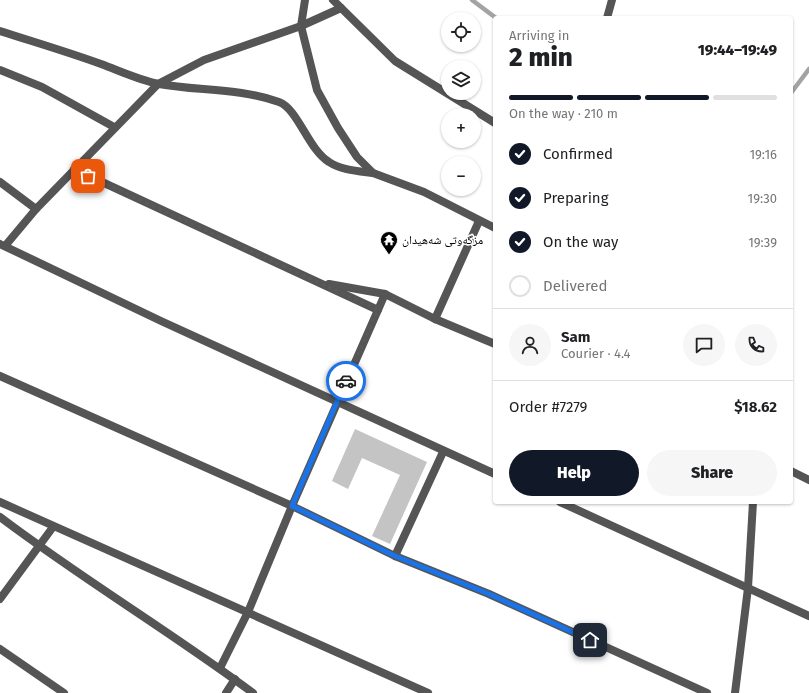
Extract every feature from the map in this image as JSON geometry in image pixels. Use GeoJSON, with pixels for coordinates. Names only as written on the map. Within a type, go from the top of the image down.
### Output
{"type":"FeatureCollection","features":[{"type":"Feature","properties":{"kind":"street"},"geometry":{"type":"LineString","coordinates":[[305,0],[301,26],[313,76],[326,108],[351,149],[373,173]]}},
{"type":"Feature","properties":{"kind":"street"},"geometry":{"type":"LineString","coordinates":[[333,0],[395,61],[493,122]]}},
{"type":"Feature","properties":{"kind":"street"},"geometry":{"type":"LineString","coordinates":[[608,16],[612,0]]}},
{"type":"Feature","properties":{"kind":"street"},"geometry":{"type":"LineString","coordinates":[[341,8],[301,26],[204,60],[158,84],[114,127],[2,245],[338,401],[443,452],[493,473]]}},
{"type":"Feature","properties":{"kind":"street"},"geometry":{"type":"LineString","coordinates":[[0,31],[158,84],[231,91],[280,103],[290,110],[304,134],[325,160],[340,167],[373,173],[424,192],[493,227]]}},
{"type":"Feature","properties":{"kind":"street"},"geometry":{"type":"LineString","coordinates":[[0,70],[42,86],[114,127]]}},
{"type":"Feature","properties":{"kind":"street"},"geometry":{"type":"LineString","coordinates":[[74,169],[378,310]]}},
{"type":"Feature","properties":{"kind":"street"},"geometry":{"type":"LineString","coordinates":[[0,182],[36,209]]}},
{"type":"Feature","properties":{"kind":"street"},"geometry":{"type":"LineString","coordinates":[[435,319],[479,221]]}},
{"type":"Feature","properties":{"kind":"street"},"geometry":{"type":"LineString","coordinates":[[318,282],[384,294],[435,319],[493,343]]}},
{"type":"Feature","properties":{"kind":"street"},"geometry":{"type":"LineString","coordinates":[[220,668],[248,612],[292,506],[384,294]]}},
{"type":"Feature","properties":{"kind":"street"},"geometry":{"type":"LineString","coordinates":[[0,376],[292,506],[395,556],[489,594],[707,693]]}},
{"type":"Feature","properties":{"kind":"street"},"geometry":{"type":"LineString","coordinates":[[395,556],[443,452]]}},
{"type":"Feature","properties":{"kind":"street"},"geometry":{"type":"LineString","coordinates":[[793,472],[809,480]]}},
{"type":"Feature","properties":{"kind":"street"},"geometry":{"type":"LineString","coordinates":[[0,502],[428,693]]}},
{"type":"Feature","properties":{"kind":"street"},"geometry":{"type":"LineString","coordinates":[[564,504],[809,616]]}},
{"type":"Feature","properties":{"kind":"street"},"geometry":{"type":"LineString","coordinates":[[735,693],[748,588],[754,504]]}},
{"type":"Feature","properties":{"kind":"street"},"geometry":{"type":"LineString","coordinates":[[0,517],[39,546],[220,668],[253,693]]}},
{"type":"Feature","properties":{"kind":"street"},"geometry":{"type":"LineString","coordinates":[[0,599],[53,526]]}},
{"type":"Feature","properties":{"kind":"street"},"geometry":{"type":"LineString","coordinates":[[0,649],[64,693]]}},
{"type":"Feature","properties":{"kind":"street"},"geometry":{"type":"LineString","coordinates":[[226,693],[235,680]]}},
{"type":"Feature","properties":{"kind":"building"},"geometry":{"type":"Polygon","coordinates":[[[355,429],[427,462],[390,544],[372,536],[400,475],[362,458],[348,489],[332,481],[355,429]]]}},
{"type":"Feature","properties":{"kind":"waterway"},"geometry":{"type":"LineString","coordinates":[[472,0],[493,16]]}},
{"type":"Feature","properties":{"kind":"waterway"},"geometry":{"type":"LineString","coordinates":[[793,90],[809,69]]}},
{"type":"Feature","properties":{"kind":"way so far"},"geometry":{"type":"LineString","coordinates":[[88,176],[378,310],[346,381]]}},
{"type":"Feature","properties":{"kind":"place","name":"مزگەوتی شەهیدان"},"geometry":{"type":"Point","coordinates":[389,255]}},
{"type":"Feature","properties":{"kind":"route"},"geometry":{"type":"LineString","coordinates":[[346,381],[292,506],[395,556],[489,594],[590,640]]}}]}
